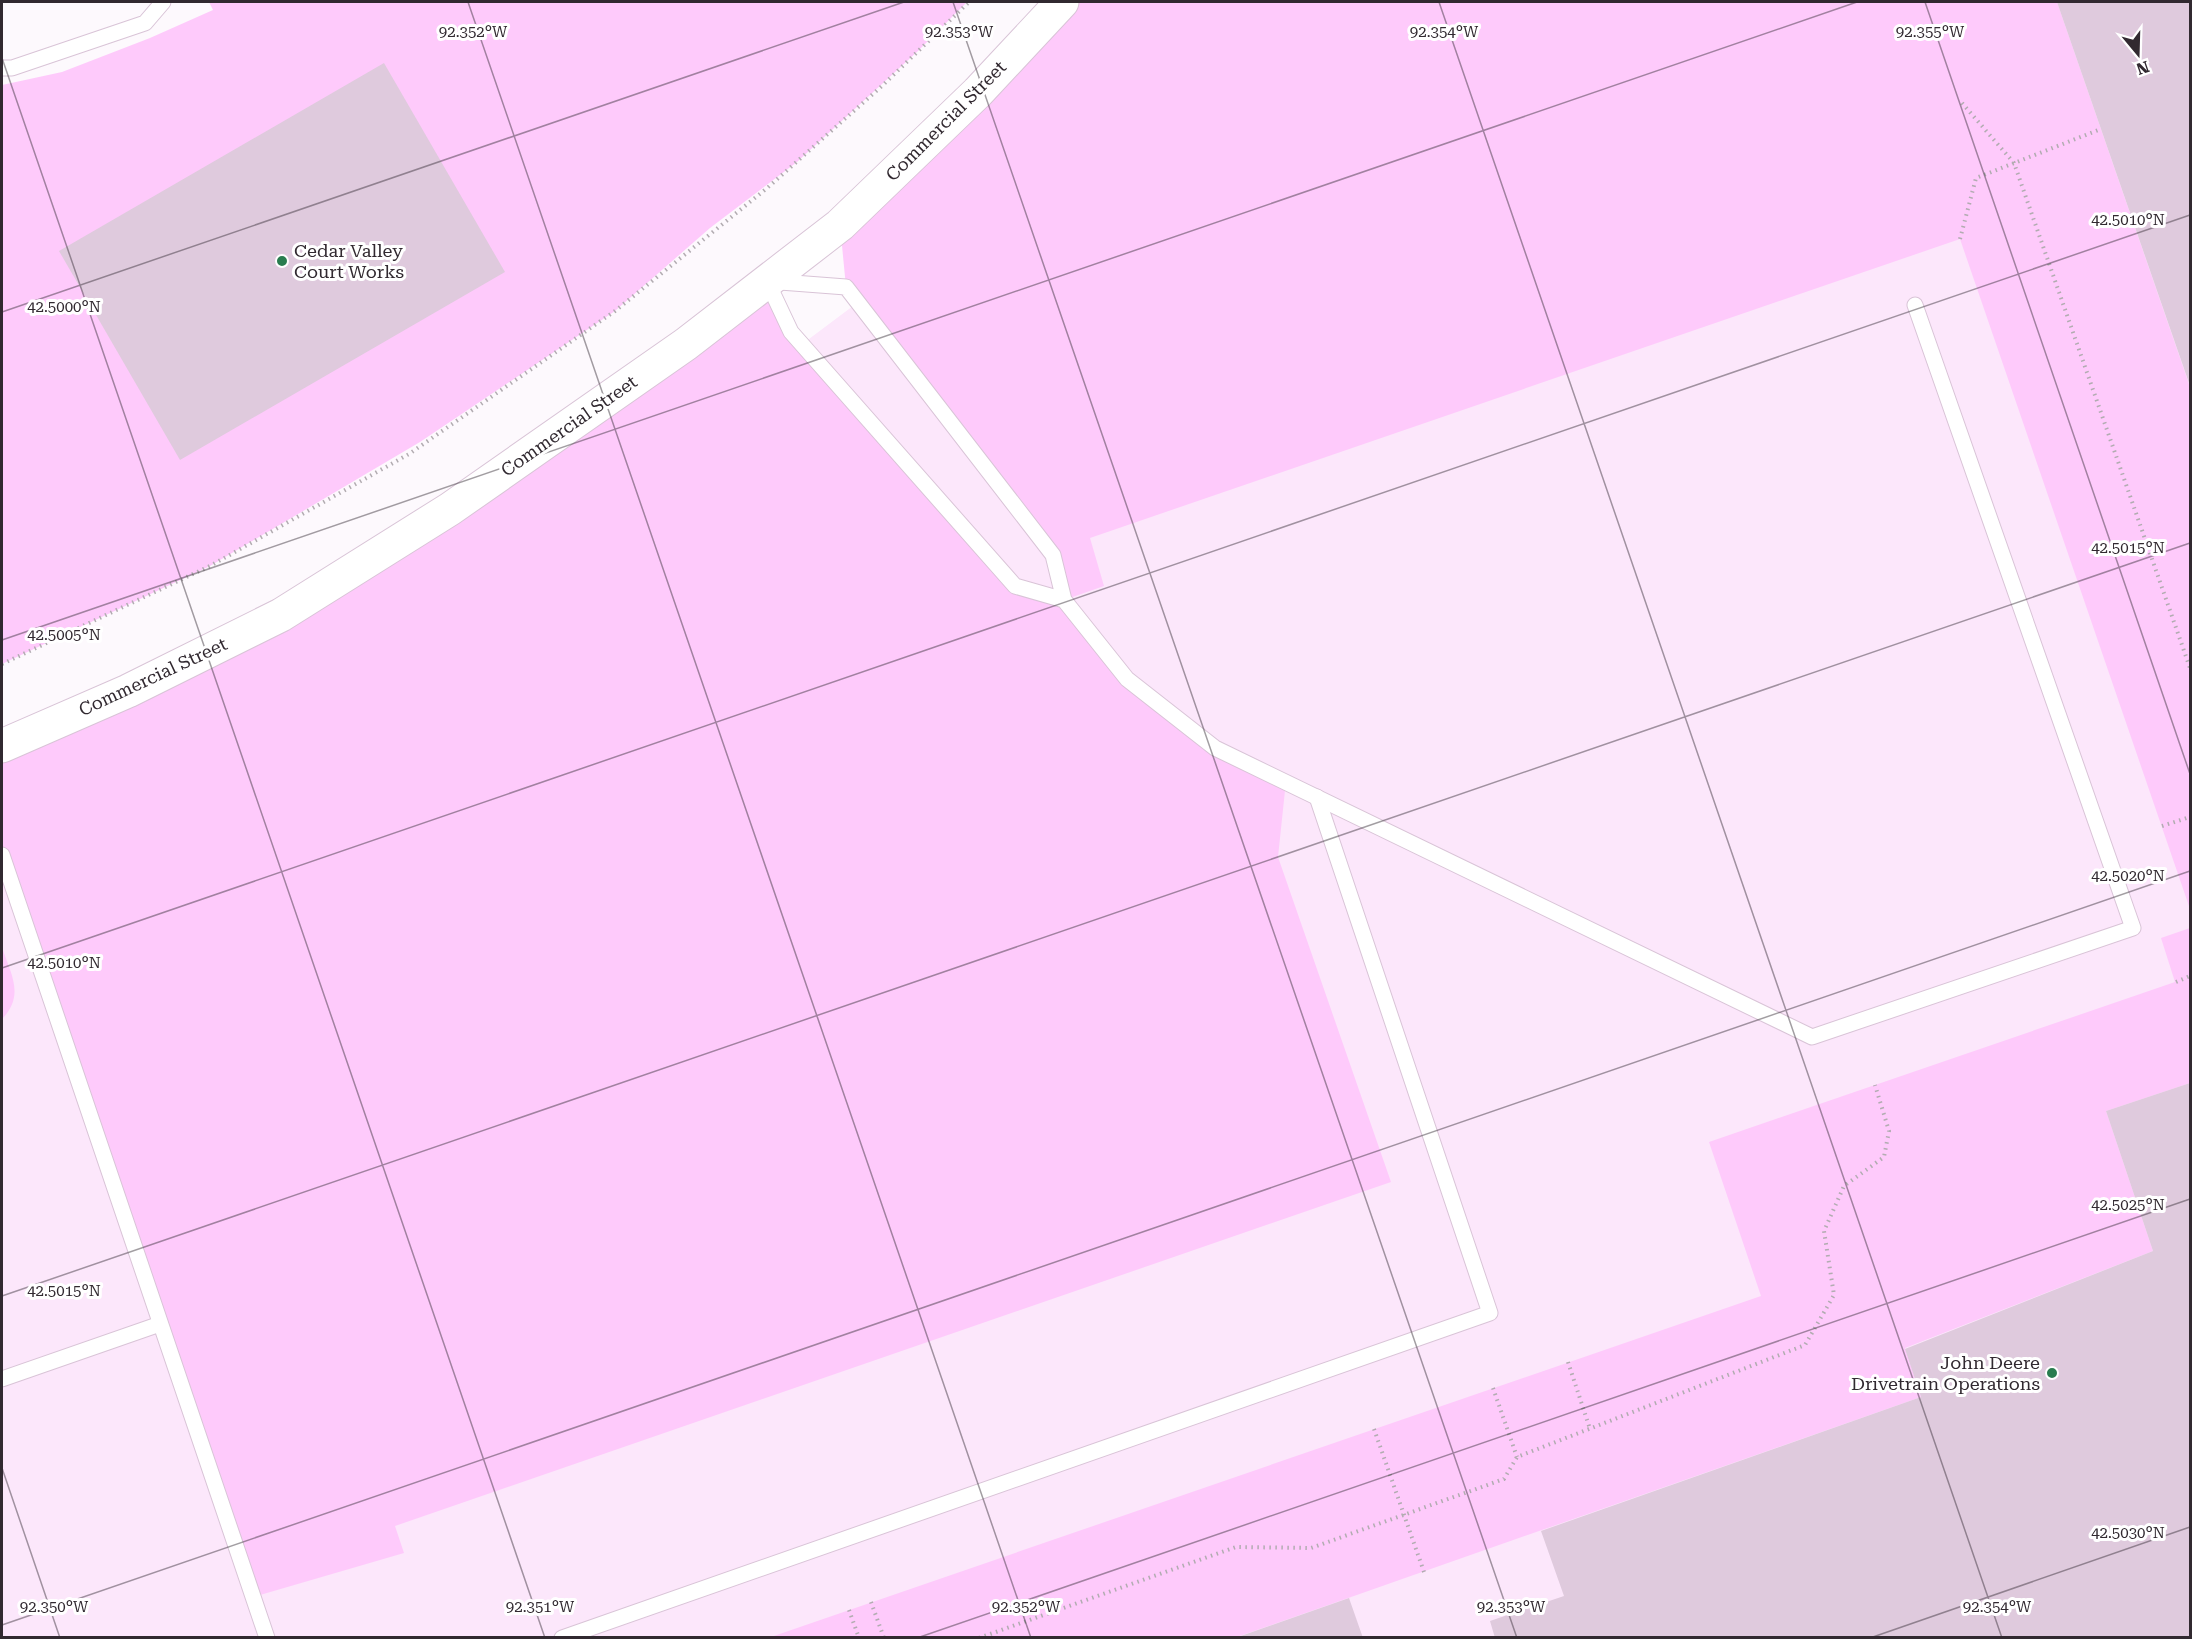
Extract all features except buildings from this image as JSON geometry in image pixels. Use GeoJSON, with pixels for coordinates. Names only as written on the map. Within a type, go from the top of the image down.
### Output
{"type":"FeatureCollection","features":[{"type":"Feature","properties":{"kind":"street","name":"Commercial Street"},"geometry":{"type":"LineString","coordinates":[[2,746],[128,691],[281,615],[450,509],[686,344],[840,225],[978,92],[1062,2]]}},
{"type":"Feature","properties":{"kind":"lane"},"geometry":{"type":"LineString","coordinates":[[2,68],[12,68],[145,23],[163,2]]}},
{"type":"Feature","properties":{"kind":"lane"},"geometry":{"type":"LineString","coordinates":[[1064,600],[1015,586],[791,332],[767,281],[846,287],[1053,555],[1064,600],[1126,679],[1215,747],[1812,1036],[2133,927],[1915,305]]}},
{"type":"Feature","properties":{"kind":"lane"},"geometry":{"type":"LineString","coordinates":[[562,1638],[1490,1313],[1317,797]]}},
{"type":"Feature","properties":{"kind":"lane"},"geometry":{"type":"LineString","coordinates":[[2,855],[267,1638]]}},
{"type":"Feature","properties":{"kind":"lane"},"geometry":{"type":"LineString","coordinates":[[2,1379],[160,1324]]}},
{"type":"Feature","properties":{"kind":"path"},"geometry":{"type":"LineString","coordinates":[[2,664],[210,566],[409,454],[633,297],[797,162],[969,2]]}},
{"type":"Feature","properties":{"kind":"path"},"geometry":{"type":"LineString","coordinates":[[1962,103],[2013,163],[2190,668]]}},
{"type":"Feature","properties":{"kind":"path"},"geometry":{"type":"LineString","coordinates":[[1960,239],[1976,178],[2101,129]]}},
{"type":"Feature","properties":{"kind":"path"},"geometry":{"type":"LineString","coordinates":[[2162,826],[2190,817]]}},
{"type":"Feature","properties":{"kind":"path"},"geometry":{"type":"LineString","coordinates":[[2176,982],[2190,976]]}},
{"type":"Feature","properties":{"kind":"path"},"geometry":{"type":"LineString","coordinates":[[979,1638],[1236,1547],[1311,1548],[1504,1479],[1517,1457],[1805,1346],[1834,1295],[1824,1231],[1844,1186],[1884,1157],[1889,1131],[1875,1085]]}},
{"type":"Feature","properties":{"kind":"path"},"geometry":{"type":"LineString","coordinates":[[1568,1362],[1590,1429]]}},
{"type":"Feature","properties":{"kind":"path"},"geometry":{"type":"LineString","coordinates":[[1493,1388],[1517,1457]]}},
{"type":"Feature","properties":{"kind":"path"},"geometry":{"type":"LineString","coordinates":[[1374,1429],[1424,1572]]}},
{"type":"Feature","properties":{"kind":"path"},"geometry":{"type":"LineString","coordinates":[[871,1602],[884,1638]]}},
{"type":"Feature","properties":{"kind":"path"},"geometry":{"type":"LineString","coordinates":[[849,1610],[859,1638]]}},
{"type":"Feature","properties":{"kind":"shaded area"},"geometry":{"type":"Polygon","coordinates":[[[209,2],[967,2],[918,51],[797,162],[710,228],[615,311],[420,442],[210,566],[2,664],[2,85],[62,72],[150,38],[213,10],[209,2]]]}},
{"type":"Feature","properties":{"kind":"shaded area"},"geometry":{"type":"Polygon","coordinates":[[[1062,2],[2057,2],[2190,387],[2190,909],[1960,239],[1090,538],[1104,586],[1064,600],[1127,679],[1219,746],[1286,781],[1278,857],[1391,1182],[395,1526],[404,1553],[253,1597],[2,855],[2,746],[281,615],[767,281],[791,332],[1015,586],[1063,600],[1053,555],[846,287],[840,225],[1062,2]]]}},
{"type":"Feature","properties":{"kind":"shaded area"},"geometry":{"type":"Polygon","coordinates":[[[1161,2],[2190,2],[2190,1637],[2,1638],[2,854],[497,573],[1045,162],[1161,2]]]}},
{"type":"Feature","properties":{"kind":"shaded area"},"geometry":{"type":"Polygon","coordinates":[[[2190,928],[2190,1083],[2106,1111],[2153,1251],[1905,1348],[1921,1397],[1237,1637],[768,1638],[1761,1296],[1709,1142],[2175,982],[2161,938],[2190,928]]]}},
{"type":"Feature","properties":{"kind":"shaded area"},"geometry":{"type":"Polygon","coordinates":[[[2,947],[12,976],[14,993],[13,1002],[2,1019],[2,947]]]}},
{"type":"Feature","properties":{"kind":"place","name":"Cedar Valley Court Works"},"geometry":{"type":"Point","coordinates":[282,261]}},
{"type":"Feature","properties":{"kind":"place","name":"John Deere Drivetrain Operations"},"geometry":{"type":"Point","coordinates":[2052,1373]}}]}
